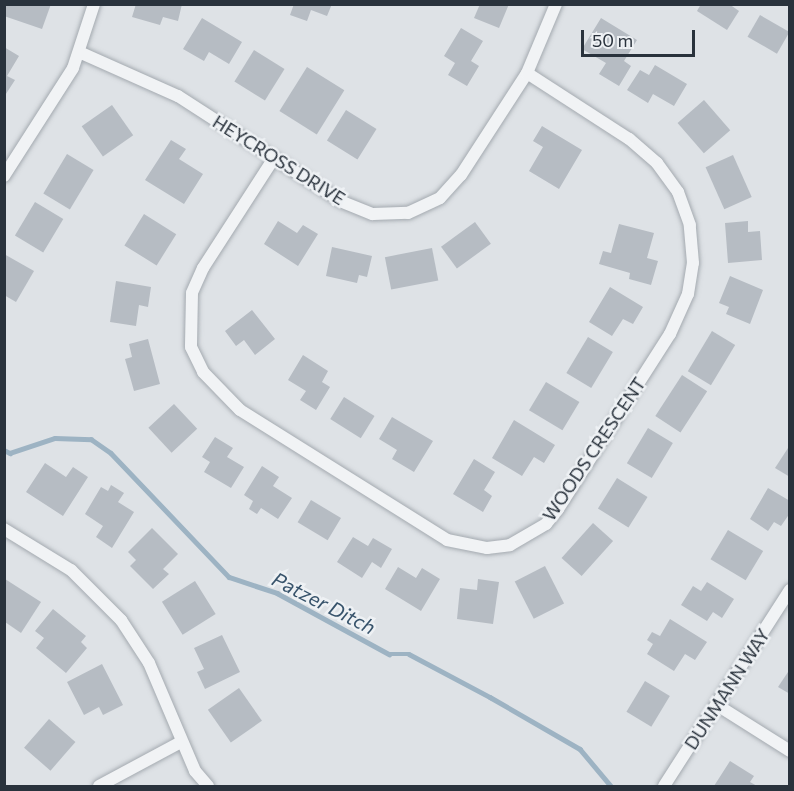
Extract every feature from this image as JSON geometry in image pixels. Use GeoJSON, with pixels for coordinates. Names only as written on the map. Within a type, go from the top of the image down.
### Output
{"type":"FeatureCollection","features":[{"type":"Feature","properties":{"kind":"street"},"geometry":{"type":"LineString","coordinates":[[4,176],[79,52],[94,4]]}},
{"type":"Feature","properties":{"kind":"street","name":"HEYCROSS DRIVE"},"geometry":{"type":"LineString","coordinates":[[79,52],[178,96],[340,201],[373,214],[408,213],[427,207],[461,175],[527,73],[556,4]]}},
{"type":"Feature","properties":{"kind":"street","name":"WOODS CRESCENT"},"geometry":{"type":"LineString","coordinates":[[274,158],[203,268],[192,293],[191,347],[202,372],[240,410],[447,540],[487,548],[510,545],[546,524],[558,509],[670,334],[688,294],[693,263],[690,225],[678,192],[657,163],[629,139],[527,73]]}},
{"type":"Feature","properties":{"kind":"street"},"geometry":{"type":"LineString","coordinates":[[4,529],[71,570],[121,620],[149,663],[181,742],[195,771],[208,786]]}},
{"type":"Feature","properties":{"kind":"street","name":"DUNMANN WAY"},"geometry":{"type":"LineString","coordinates":[[664,786],[789,590]]}},
{"type":"Feature","properties":{"kind":"street"},"geometry":{"type":"LineString","coordinates":[[717,705],[789,751]]}},
{"type":"Feature","properties":{"kind":"street"},"geometry":{"type":"LineString","coordinates":[[99,786],[181,742]]}},
{"type":"Feature","properties":{"kind":"building"},"geometry":{"type":"Polygon","coordinates":[[[4,4],[51,4],[42,29],[4,16],[4,4]]]}},
{"type":"Feature","properties":{"kind":"building"},"geometry":{"type":"Polygon","coordinates":[[[136,4],[182,4],[178,21],[163,17],[160,25],[132,17],[136,4]]]}},
{"type":"Feature","properties":{"kind":"building"},"geometry":{"type":"Polygon","coordinates":[[[294,4],[332,4],[327,16],[311,10],[307,21],[290,15],[294,4]]]}},
{"type":"Feature","properties":{"kind":"building"},"geometry":{"type":"Polygon","coordinates":[[[480,4],[509,4],[499,28],[474,18],[480,4]]]}},
{"type":"Feature","properties":{"kind":"building"},"geometry":{"type":"Polygon","coordinates":[[[701,4],[729,4],[739,11],[727,30],[697,11],[701,4]]]}},
{"type":"Feature","properties":{"kind":"building"},"geometry":{"type":"Polygon","coordinates":[[[760,15],[789,32],[777,54],[748,37],[760,15]]]}},
{"type":"Feature","properties":{"kind":"building"},"geometry":{"type":"Polygon","coordinates":[[[202,18],[242,42],[229,64],[209,52],[204,61],[183,49],[202,18]]]}},
{"type":"Feature","properties":{"kind":"building"},"geometry":{"type":"Polygon","coordinates":[[[601,18],[637,40],[624,61],[631,66],[619,86],[599,74],[606,63],[582,49],[601,18]]]}},
{"type":"Feature","properties":{"kind":"building"},"geometry":{"type":"Polygon","coordinates":[[[461,28],[483,41],[471,61],[479,66],[467,86],[448,75],[455,63],[444,56],[461,28]]]}},
{"type":"Feature","properties":{"kind":"building"},"geometry":{"type":"Polygon","coordinates":[[[4,47],[19,56],[7,76],[15,80],[4,97],[4,47]]]}},
{"type":"Feature","properties":{"kind":"building"},"geometry":{"type":"Polygon","coordinates":[[[254,50],[285,69],[265,100],[234,81],[254,50]]]}},
{"type":"Feature","properties":{"kind":"building"},"geometry":{"type":"Polygon","coordinates":[[[655,65],[687,84],[674,106],[653,94],[648,103],[627,90],[640,70],[649,75],[655,65]]]}},
{"type":"Feature","properties":{"kind":"building"},"geometry":{"type":"Polygon","coordinates":[[[307,67],[344,90],[317,134],[279,111],[307,67]]]}},
{"type":"Feature","properties":{"kind":"building"},"geometry":{"type":"Polygon","coordinates":[[[704,100],[730,130],[704,153],[678,123],[704,100]]]}},
{"type":"Feature","properties":{"kind":"building"},"geometry":{"type":"Polygon","coordinates":[[[112,105],[133,135],[103,157],[82,126],[112,105]]]}},
{"type":"Feature","properties":{"kind":"building"},"geometry":{"type":"Polygon","coordinates":[[[346,110],[377,129],[357,160],[327,141],[346,110]]]}},
{"type":"Feature","properties":{"kind":"building"},"geometry":{"type":"Polygon","coordinates":[[[542,126],[582,150],[559,189],[529,171],[543,147],[533,141],[542,126]]]}},
{"type":"Feature","properties":{"kind":"building"},"geometry":{"type":"Polygon","coordinates":[[[171,140],[186,149],[179,159],[203,174],[184,204],[145,180],[171,140]]]}},
{"type":"Feature","properties":{"kind":"building"},"geometry":{"type":"Polygon","coordinates":[[[67,154],[94,170],[70,209],[43,193],[67,154]]]}},
{"type":"Feature","properties":{"kind":"building"},"geometry":{"type":"Polygon","coordinates":[[[733,155],[752,197],[724,209],[706,167],[733,155]]]}},
{"type":"Feature","properties":{"kind":"building"},"geometry":{"type":"Polygon","coordinates":[[[35,202],[63,219],[43,252],[15,235],[35,202]]]}},
{"type":"Feature","properties":{"kind":"building"},"geometry":{"type":"Polygon","coordinates":[[[144,214],[176,234],[157,266],[124,245],[144,214]]]}},
{"type":"Feature","properties":{"kind":"building"},"geometry":{"type":"Polygon","coordinates":[[[278,221],[297,233],[303,225],[318,234],[298,266],[264,244],[278,221]]]}},
{"type":"Feature","properties":{"kind":"building"},"geometry":{"type":"Polygon","coordinates":[[[748,221],[748,232],[760,231],[762,260],[728,263],[725,223],[748,221]]]}},
{"type":"Feature","properties":{"kind":"building"},"geometry":{"type":"Polygon","coordinates":[[[475,222],[491,244],[457,269],[441,247],[475,222]]]}},
{"type":"Feature","properties":{"kind":"building"},"geometry":{"type":"Polygon","coordinates":[[[619,224],[654,233],[647,258],[658,261],[651,285],[629,279],[630,273],[599,264],[603,251],[611,253],[619,224]]]}},
{"type":"Feature","properties":{"kind":"building"},"geometry":{"type":"Polygon","coordinates":[[[332,247],[372,256],[367,277],[359,275],[357,283],[326,276],[332,247]]]}},
{"type":"Feature","properties":{"kind":"building"},"geometry":{"type":"Polygon","coordinates":[[[432,248],[438,280],[391,290],[385,257],[432,248]]]}},
{"type":"Feature","properties":{"kind":"building"},"geometry":{"type":"Polygon","coordinates":[[[4,254],[34,271],[16,302],[4,295],[4,254]]]}},
{"type":"Feature","properties":{"kind":"building"},"geometry":{"type":"Polygon","coordinates":[[[730,276],[763,290],[750,324],[726,314],[729,307],[719,303],[730,276]]]}},
{"type":"Feature","properties":{"kind":"building"},"geometry":{"type":"Polygon","coordinates":[[[116,281],[151,287],[148,307],[139,305],[136,326],[110,322],[116,281]]]}},
{"type":"Feature","properties":{"kind":"building"},"geometry":{"type":"Polygon","coordinates":[[[610,287],[643,307],[633,324],[623,319],[612,336],[589,322],[610,287]]]}},
{"type":"Feature","properties":{"kind":"building"},"geometry":{"type":"Polygon","coordinates":[[[252,310],[275,339],[255,355],[244,340],[236,346],[225,331],[252,310]]]}},
{"type":"Feature","properties":{"kind":"building"},"geometry":{"type":"Polygon","coordinates":[[[712,331],[735,345],[711,385],[688,371],[712,331]]]}},
{"type":"Feature","properties":{"kind":"building"},"geometry":{"type":"Polygon","coordinates":[[[588,337],[613,352],[591,388],[566,373],[588,337]]]}},
{"type":"Feature","properties":{"kind":"building"},"geometry":{"type":"Polygon","coordinates":[[[148,339],[160,384],[134,391],[125,359],[132,357],[129,344],[148,339]]]}},
{"type":"Feature","properties":{"kind":"building"},"geometry":{"type":"Polygon","coordinates":[[[303,355],[328,371],[322,382],[330,387],[316,410],[300,400],[306,391],[288,380],[303,355]]]}},
{"type":"Feature","properties":{"kind":"building"},"geometry":{"type":"Polygon","coordinates":[[[682,375],[707,391],[680,432],[655,416],[682,375]]]}},
{"type":"Feature","properties":{"kind":"building"},"geometry":{"type":"Polygon","coordinates":[[[546,382],[579,402],[562,430],[529,410],[546,382]]]}},
{"type":"Feature","properties":{"kind":"building"},"geometry":{"type":"Polygon","coordinates":[[[344,397],[375,416],[361,438],[330,419],[344,397]]]}},
{"type":"Feature","properties":{"kind":"building"},"geometry":{"type":"Polygon","coordinates":[[[174,404],[197,429],[172,453],[148,428],[174,404]]]}},
{"type":"Feature","properties":{"kind":"building"},"geometry":{"type":"Polygon","coordinates":[[[392,417],[433,441],[414,472],[392,459],[397,450],[379,439],[392,417]]]}},
{"type":"Feature","properties":{"kind":"building"},"geometry":{"type":"Polygon","coordinates":[[[514,420],[555,445],[544,463],[534,457],[522,476],[492,458],[514,420]]]}},
{"type":"Feature","properties":{"kind":"building"},"geometry":{"type":"Polygon","coordinates":[[[648,428],[673,443],[652,478],[627,463],[648,428]]]}},
{"type":"Feature","properties":{"kind":"building"},"geometry":{"type":"Polygon","coordinates":[[[215,437],[233,448],[227,457],[244,467],[231,488],[204,472],[210,462],[202,457],[215,437]]]}},
{"type":"Feature","properties":{"kind":"building"},"geometry":{"type":"Polygon","coordinates":[[[790,445],[790,477],[775,468],[790,445]]]}},
{"type":"Feature","properties":{"kind":"building"},"geometry":{"type":"Polygon","coordinates":[[[474,459],[495,472],[484,490],[492,496],[483,512],[453,494],[474,459]]]}},
{"type":"Feature","properties":{"kind":"building"},"geometry":{"type":"Polygon","coordinates":[[[45,463],[66,477],[73,467],[88,477],[63,516],[26,492],[45,463]]]}},
{"type":"Feature","properties":{"kind":"building"},"geometry":{"type":"Polygon","coordinates":[[[262,466],[279,477],[273,486],[292,498],[278,519],[261,508],[257,514],[249,509],[253,501],[244,495],[262,466]]]}},
{"type":"Feature","properties":{"kind":"building"},"geometry":{"type":"Polygon","coordinates":[[[617,478],[648,497],[628,528],[598,509],[617,478]]]}},
{"type":"Feature","properties":{"kind":"building"},"geometry":{"type":"Polygon","coordinates":[[[111,485],[124,493],[118,502],[134,512],[112,548],[96,537],[103,526],[85,514],[101,487],[108,491],[111,485]]]}},
{"type":"Feature","properties":{"kind":"building"},"geometry":{"type":"Polygon","coordinates":[[[768,488],[790,501],[790,513],[781,526],[774,522],[768,531],[750,519],[768,488]]]}},
{"type":"Feature","properties":{"kind":"building"},"geometry":{"type":"Polygon","coordinates":[[[311,500],[341,518],[328,540],[298,522],[311,500]]]}},
{"type":"Feature","properties":{"kind":"building"},"geometry":{"type":"Polygon","coordinates":[[[593,523],[613,541],[582,576],[562,558],[593,523]]]}},
{"type":"Feature","properties":{"kind":"building"},"geometry":{"type":"Polygon","coordinates":[[[152,528],[178,554],[163,569],[169,574],[153,589],[130,566],[136,560],[128,552],[152,528]]]}},
{"type":"Feature","properties":{"kind":"building"},"geometry":{"type":"Polygon","coordinates":[[[728,530],[763,551],[746,580],[710,559],[728,530]]]}},
{"type":"Feature","properties":{"kind":"building"},"geometry":{"type":"Polygon","coordinates":[[[353,537],[368,546],[373,538],[392,549],[381,568],[372,562],[362,578],[337,562],[353,537]]]}},
{"type":"Feature","properties":{"kind":"building"},"geometry":{"type":"Polygon","coordinates":[[[545,566],[564,603],[534,619],[515,581],[545,566]]]}},
{"type":"Feature","properties":{"kind":"building"},"geometry":{"type":"Polygon","coordinates":[[[398,567],[416,578],[422,568],[440,579],[421,611],[385,589],[398,567]]]}},
{"type":"Feature","properties":{"kind":"building"},"geometry":{"type":"Polygon","coordinates":[[[5,579],[41,602],[21,633],[5,622],[5,579]]]}},
{"type":"Feature","properties":{"kind":"building"},"geometry":{"type":"Polygon","coordinates":[[[478,579],[499,582],[493,624],[457,619],[460,588],[477,590],[478,579]]]}},
{"type":"Feature","properties":{"kind":"building"},"geometry":{"type":"Polygon","coordinates":[[[195,581],[216,614],[183,635],[162,602],[195,581]]]}},
{"type":"Feature","properties":{"kind":"building"},"geometry":{"type":"Polygon","coordinates":[[[707,582],[734,599],[722,618],[713,612],[707,621],[681,605],[693,586],[701,591],[707,582]]]}},
{"type":"Feature","properties":{"kind":"building"},"geometry":{"type":"Polygon","coordinates":[[[53,609],[86,636],[81,642],[87,648],[66,673],[36,648],[44,638],[35,631],[53,609]]]}},
{"type":"Feature","properties":{"kind":"building"},"geometry":{"type":"Polygon","coordinates":[[[670,619],[707,642],[695,660],[685,654],[674,671],[647,654],[653,644],[647,640],[652,632],[660,636],[670,619]]]}},
{"type":"Feature","properties":{"kind":"building"},"geometry":{"type":"Polygon","coordinates":[[[222,635],[240,672],[205,689],[197,672],[204,669],[194,648],[222,635]]]}},
{"type":"Feature","properties":{"kind":"building"},"geometry":{"type":"Polygon","coordinates":[[[102,664],[123,705],[103,715],[99,707],[84,715],[67,682],[102,664]]]}},
{"type":"Feature","properties":{"kind":"building"},"geometry":{"type":"Polygon","coordinates":[[[790,669],[790,694],[778,687],[790,669]]]}},
{"type":"Feature","properties":{"kind":"building"},"geometry":{"type":"Polygon","coordinates":[[[645,681],[670,696],[651,727],[626,712],[645,681]]]}},
{"type":"Feature","properties":{"kind":"building"},"geometry":{"type":"Polygon","coordinates":[[[239,688],[262,721],[231,743],[208,710],[239,688]]]}},
{"type":"Feature","properties":{"kind":"building"},"geometry":{"type":"Polygon","coordinates":[[[49,719],[75,742],[50,771],[24,748],[49,719]]]}},
{"type":"Feature","properties":{"kind":"building"},"geometry":{"type":"Polygon","coordinates":[[[730,761],[754,776],[750,782],[757,786],[714,786],[730,761]]]}},
{"type":"Feature","properties":{"kind":"waterway","name":"Patzer Ditch"},"geometry":{"type":"LineString","coordinates":[[4,450],[10,453],[55,438],[91,439],[111,453],[229,577],[277,593],[389,654],[409,654],[490,697],[580,749],[611,786]]}}]}
